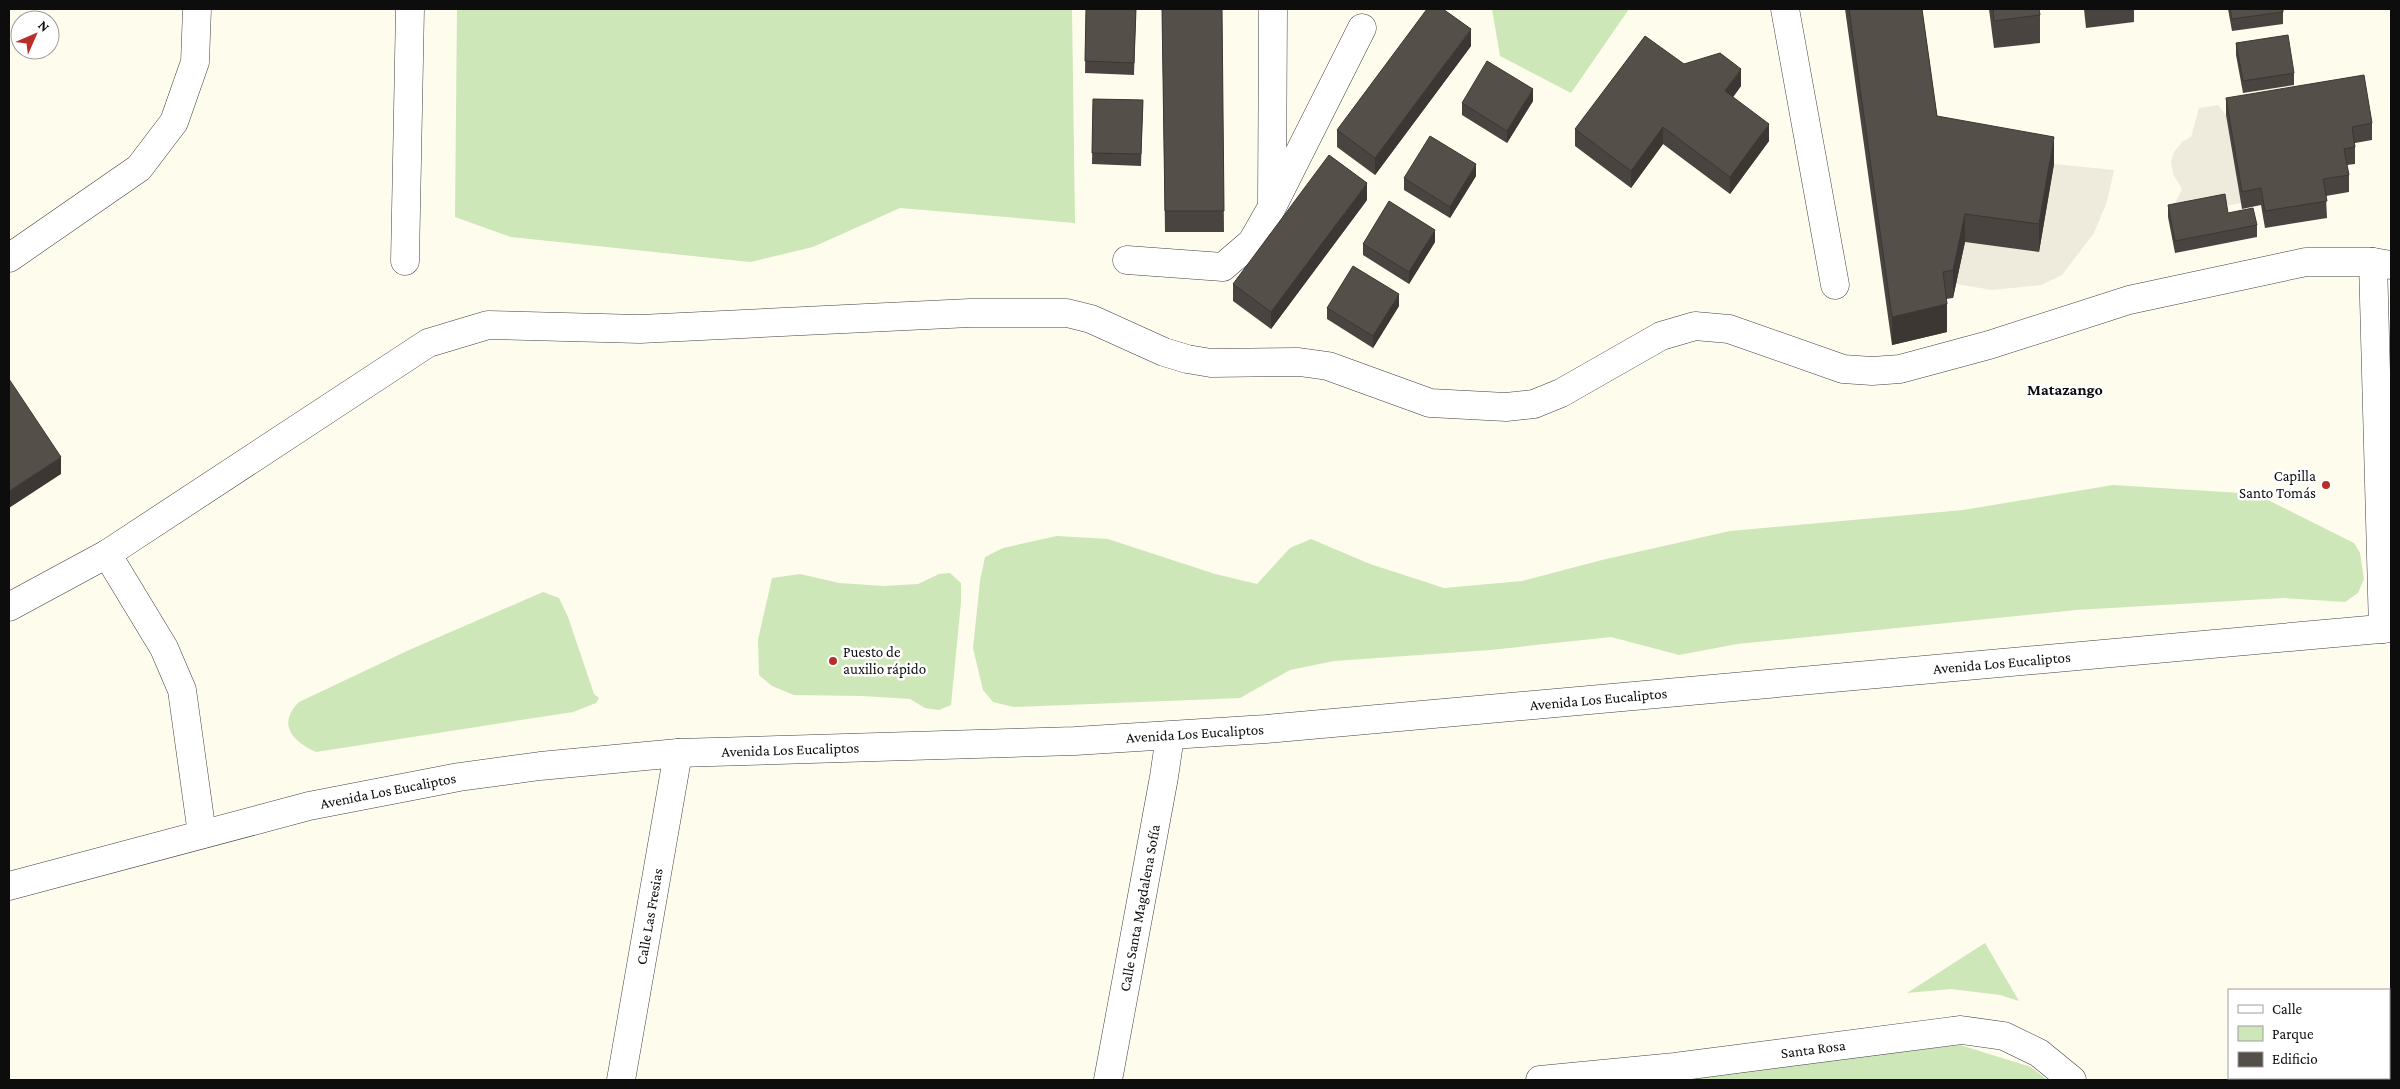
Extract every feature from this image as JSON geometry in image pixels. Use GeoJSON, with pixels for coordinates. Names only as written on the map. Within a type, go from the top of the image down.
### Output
{"type":"FeatureCollection","features":[{"type":"Feature","properties":{"kind":"street"},"geometry":{"type":"LineString","coordinates":[[9,258],[139,168],[174,122],[195,62],[197,9]]}},
{"type":"Feature","properties":{"kind":"street"},"geometry":{"type":"LineString","coordinates":[[404,261],[410,9]]}},
{"type":"Feature","properties":{"kind":"street"},"geometry":{"type":"LineString","coordinates":[[1272,207],[1273,9]]}},
{"type":"Feature","properties":{"kind":"street"},"geometry":{"type":"LineString","coordinates":[[1785,9],[1835,285]]}},
{"type":"Feature","properties":{"kind":"street"},"geometry":{"type":"LineString","coordinates":[[1127,260],[1223,267],[1252,242],[1272,207],[1362,28]]}},
{"type":"Feature","properties":{"kind":"street"},"geometry":{"type":"LineString","coordinates":[[9,607],[107,554],[428,343],[456,332],[488,325],[640,329],[970,313],[1067,313],[1098,321],[1164,352],[1187,359],[1211,363],[1299,362],[1328,366],[1430,403],[1506,407],[1534,404],[1561,393],[1661,336],[1695,326],[1729,329],[1843,369],[1872,372],[1900,369],[1989,344],[2130,300],[2306,262],[2382,263],[2387,629]]}},
{"type":"Feature","properties":{"kind":"street"},"geometry":{"type":"LineString","coordinates":[[107,554],[164,648],[182,690],[202,834]]}},
{"type":"Feature","properties":{"kind":"street","name":"Avenida Los Eucaliptos"},"geometry":{"type":"LineString","coordinates":[[9,886],[309,806],[450,778],[540,766],[678,753],[1075,741],[1170,736],[2387,629]]}},
{"type":"Feature","properties":{"kind":"street","name":"Calle Santa Magdalena Sofía"},"geometry":{"type":"LineString","coordinates":[[1108,1080],[1170,736]]}},
{"type":"Feature","properties":{"kind":"street","name":"Calle Las Fresias"},"geometry":{"type":"LineString","coordinates":[[621,1080],[678,753]]}},
{"type":"Feature","properties":{"kind":"street","name":"Santa Rosa"},"geometry":{"type":"LineString","coordinates":[[1540,1080],[1675,1067],[1962,1030],[2004,1036],[2039,1053],[2072,1080]]}},
{"type":"Feature","properties":{"kind":"green space"},"geometry":{"type":"Polygon","coordinates":[[[457,9],[1072,9],[1075,223],[900,208],[813,247],[750,262],[511,237],[455,217],[457,9]]]}},
{"type":"Feature","properties":{"kind":"green space"},"geometry":{"type":"Polygon","coordinates":[[[1492,9],[1629,9],[1571,93],[1500,56],[1492,9]]]}},
{"type":"Feature","properties":{"kind":"green space"},"geometry":{"type":"Polygon","coordinates":[[[2113,485],[2256,494],[2354,543],[2360,553],[2364,579],[2358,593],[2345,602],[2283,598],[2076,610],[1737,644],[1679,655],[1611,637],[1490,650],[1334,661],[1290,670],[1240,698],[1014,707],[993,702],[983,690],[973,648],[980,581],[985,557],[1003,548],[1057,536],[1108,539],[1215,574],[1257,584],[1290,548],[1311,539],[1370,564],[1444,588],[1522,581],[1602,560],[1730,531],[1963,510],[2113,485]]]}},
{"type":"Feature","properties":{"kind":"green space"},"geometry":{"type":"Polygon","coordinates":[[[950,573],[961,583],[961,602],[951,705],[939,710],[925,708],[910,699],[794,695],[772,686],[759,675],[758,640],[772,578],[800,574],[839,583],[884,586],[918,584],[939,574],[950,573]]]}},
{"type":"Feature","properties":{"kind":"green space"},"geometry":{"type":"Polygon","coordinates":[[[543,592],[559,598],[568,617],[594,694],[599,698],[596,703],[573,712],[316,752],[300,743],[290,731],[288,725],[289,718],[292,710],[299,702],[409,650],[543,592]]]}},
{"type":"Feature","properties":{"kind":"green space"},"geometry":{"type":"Polygon","coordinates":[[[1985,943],[2019,1001],[2000,995],[1951,989],[1907,993],[1985,943]]]}},
{"type":"Feature","properties":{"kind":"green space"},"geometry":{"type":"Polygon","coordinates":[[[1960,1045],[2031,1067],[2047,1080],[1665,1080],[1960,1045]]]}},
{"type":"Feature","properties":{"kind":"shaded area"},"geometry":{"type":"Polygon","coordinates":[[[2218,105],[2226,115],[2241,203],[2168,217],[2182,189],[2173,174],[2171,161],[2174,152],[2182,142],[2191,137],[2199,108],[2218,105]]]}},
{"type":"Feature","properties":{"kind":"shaded area"},"geometry":{"type":"Polygon","coordinates":[[[2054,164],[2114,170],[2107,202],[2094,233],[2062,275],[2041,285],[1992,290],[1956,284],[1965,242],[2039,252],[2054,164]]]}},
{"type":"Feature","properties":{"kind":"building"},"geometry":{"type":"Polygon","coordinates":[[[1086,9],[1136,9],[1134,63],[1085,61],[1086,9]]]}},
{"type":"Feature","properties":{"kind":"building"},"geometry":{"type":"Polygon","coordinates":[[[1162,9],[1222,9],[1224,211],[1165,211],[1162,9]]]}},
{"type":"Feature","properties":{"kind":"building"},"geometry":{"type":"Polygon","coordinates":[[[1427,9],[1443,9],[1471,29],[1375,158],[1337,130],[1427,9]]]}},
{"type":"Feature","properties":{"kind":"building"},"geometry":{"type":"Polygon","coordinates":[[[1849,9],[1922,9],[1937,116],[2054,137],[2039,224],[1965,214],[1953,270],[1943,272],[1947,304],[1892,317],[1849,9]]]}},
{"type":"Feature","properties":{"kind":"building"},"geometry":{"type":"Polygon","coordinates":[[[1993,9],[2039,9],[2040,15],[1994,21],[1993,9]]]}},
{"type":"Feature","properties":{"kind":"building"},"geometry":{"type":"Polygon","coordinates":[[[2230,9],[2283,9],[2283,12],[2232,19],[2230,9]]]}},
{"type":"Feature","properties":{"kind":"building"},"geometry":{"type":"Polygon","coordinates":[[[2288,35],[2294,73],[2243,81],[2236,43],[2288,35]]]}},
{"type":"Feature","properties":{"kind":"building"},"geometry":{"type":"Polygon","coordinates":[[[1645,36],[1684,64],[1720,53],[1741,69],[1725,91],[1769,124],[1730,177],[1663,127],[1631,171],[1575,129],[1645,36]]]}},
{"type":"Feature","properties":{"kind":"building"},"geometry":{"type":"Polygon","coordinates":[[[1487,61],[1533,89],[1507,131],[1462,103],[1487,61]]]}},
{"type":"Feature","properties":{"kind":"building"},"geometry":{"type":"Polygon","coordinates":[[[2364,75],[2372,123],[2352,127],[2355,147],[2344,149],[2349,175],[2323,179],[2327,201],[2265,211],[2261,188],[2242,192],[2226,98],[2364,75]]]}},
{"type":"Feature","properties":{"kind":"building"},"geometry":{"type":"Polygon","coordinates":[[[1093,99],[1143,100],[1141,154],[1092,153],[1093,99]]]}},
{"type":"Feature","properties":{"kind":"building"},"geometry":{"type":"Polygon","coordinates":[[[1430,136],[1476,164],[1450,207],[1404,178],[1430,136]]]}},
{"type":"Feature","properties":{"kind":"building"},"geometry":{"type":"Polygon","coordinates":[[[1329,155],[1367,183],[1271,312],[1233,284],[1329,155]]]}},
{"type":"Feature","properties":{"kind":"building"},"geometry":{"type":"Polygon","coordinates":[[[2225,194],[2228,213],[2253,208],[2257,225],[2175,241],[2168,205],[2225,194]]]}},
{"type":"Feature","properties":{"kind":"building"},"geometry":{"type":"Polygon","coordinates":[[[1389,201],[1435,230],[1409,272],[1363,244],[1389,201]]]}},
{"type":"Feature","properties":{"kind":"building"},"geometry":{"type":"Polygon","coordinates":[[[1353,266],[1399,294],[1373,336],[1327,308],[1353,266]]]}},
{"type":"Feature","properties":{"kind":"building"},"geometry":{"type":"Polygon","coordinates":[[[9,379],[61,457],[9,491],[9,379]]]}},
{"type":"Feature","properties":{"kind":"place","name":"Capilla Santo Tomás"},"geometry":{"type":"Point","coordinates":[2326,485]}},
{"type":"Feature","properties":{"kind":"place","name":"Puesto de auxilio rápido"},"geometry":{"type":"Point","coordinates":[833,661]}},
{"type":"Feature","properties":{"kind":"district","name":"Matazango"},"geometry":{"type":"Point","coordinates":[2065,389]}}]}
